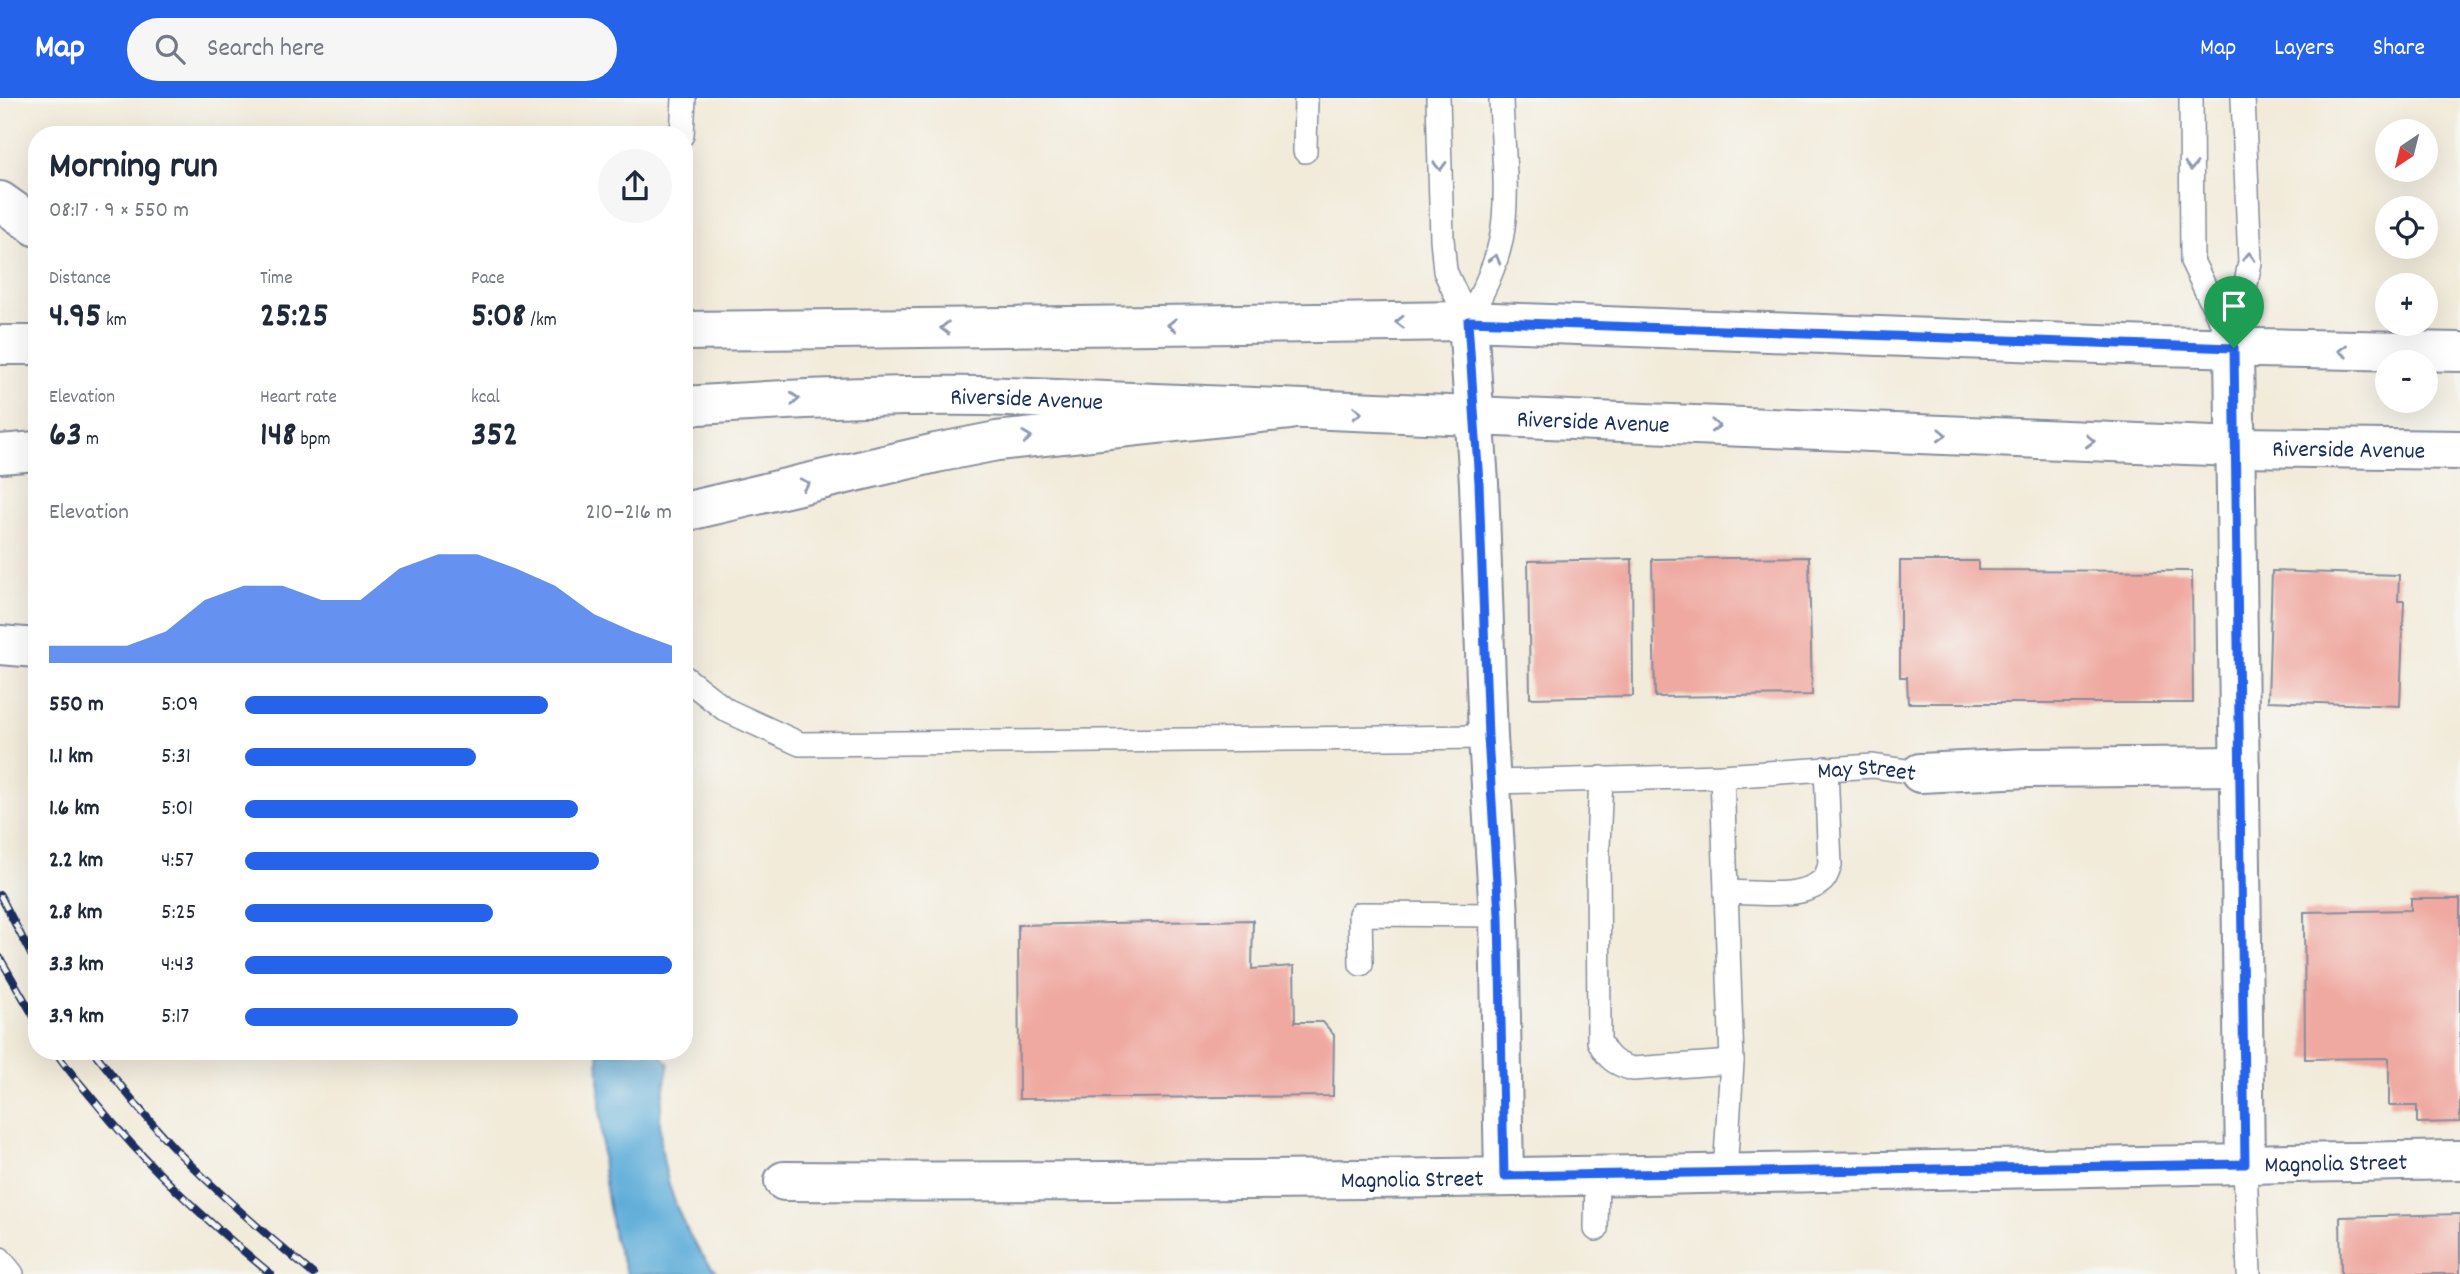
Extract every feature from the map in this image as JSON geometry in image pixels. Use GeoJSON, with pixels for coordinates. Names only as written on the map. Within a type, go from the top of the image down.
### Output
{"type":"FeatureCollection","features":[{"type":"Feature","properties":{"kind":"main road"},"geometry":{"type":"LineString","coordinates":[[0,201],[28,221]]}},
{"type":"Feature","properties":{"kind":"main road"},"geometry":{"type":"LineString","coordinates":[[1468,321],[1499,915],[1504,1176]]}},
{"type":"Feature","properties":{"kind":"main road"},"geometry":{"type":"LineString","coordinates":[[693,331],[1468,321],[2234,348],[2460,352]]}},
{"type":"Feature","properties":{"kind":"main road"},"geometry":{"type":"LineString","coordinates":[[0,345],[28,345]]}},
{"type":"Feature","properties":{"kind":"main road"},"geometry":{"type":"LineString","coordinates":[[2234,348],[2245,1164]]}},
{"type":"Feature","properties":{"kind":"main road","name":"Riverside Avenue"},"geometry":{"type":"LineString","coordinates":[[693,405],[904,395],[2236,447],[2460,450]]}},
{"type":"Feature","properties":{"kind":"main road"},"geometry":{"type":"LineString","coordinates":[[693,510],[997,441],[1289,410]]}},
{"type":"Feature","properties":{"kind":"main road"},"geometry":{"type":"LineString","coordinates":[[0,454],[28,452]]}},
{"type":"Feature","properties":{"kind":"main road"},"geometry":{"type":"LineString","coordinates":[[0,645],[28,647]]}},
{"type":"Feature","properties":{"kind":"main road","name":"May Street"},"geometry":{"type":"LineString","coordinates":[[1920,773],[2028,768],[2240,766]]}},
{"type":"Feature","properties":{"kind":"main road","name":"Magnolia Street"},"geometry":{"type":"LineString","coordinates":[[783,1181],[1597,1175],[2460,1160]]}},
{"type":"Feature","properties":{"kind":"lane"},"geometry":{"type":"LineString","coordinates":[[682,126],[684,98]]}},
{"type":"Feature","properties":{"kind":"lane"},"geometry":{"type":"LineString","coordinates":[[1305,151],[1306,98]]}},
{"type":"Feature","properties":{"kind":"lane"},"geometry":{"type":"LineString","coordinates":[[1438,98],[1445,271],[1468,321]]}},
{"type":"Feature","properties":{"kind":"lane"},"geometry":{"type":"LineString","coordinates":[[1468,321],[1491,275],[1501,239],[1504,200],[1501,98]]}},
{"type":"Feature","properties":{"kind":"lane"},"geometry":{"type":"LineString","coordinates":[[2191,98],[2192,261],[2234,348]]}},
{"type":"Feature","properties":{"kind":"lane"},"geometry":{"type":"LineString","coordinates":[[2234,348],[2250,262],[2243,98]]}},
{"type":"Feature","properties":{"kind":"lane"},"geometry":{"type":"LineString","coordinates":[[693,684],[726,710],[800,744],[1488,737]]}},
{"type":"Feature","properties":{"kind":"lane","name":"May Street"},"geometry":{"type":"LineString","coordinates":[[1493,782],[1722,776],[1873,765],[1920,773]]}},
{"type":"Feature","properties":{"kind":"lane"},"geometry":{"type":"LineString","coordinates":[[1726,892],[1796,892],[1825,879],[1830,865],[1826,768]]}},
{"type":"Feature","properties":{"kind":"lane"},"geometry":{"type":"LineString","coordinates":[[1722,776],[1732,1062],[1725,1173]]}},
{"type":"Feature","properties":{"kind":"lane"},"geometry":{"type":"LineString","coordinates":[[1601,778],[1598,846],[1599,1041],[1610,1059],[1618,1065],[1633,1069],[1732,1062]]}},
{"type":"Feature","properties":{"kind":"lane"},"geometry":{"type":"LineString","coordinates":[[1361,964],[1360,915],[1499,915]]}},
{"type":"Feature","properties":{"kind":"lane"},"geometry":{"type":"LineString","coordinates":[[2245,1164],[2249,1274]]}},
{"type":"Feature","properties":{"kind":"lane"},"geometry":{"type":"LineString","coordinates":[[1596,1229],[1597,1175]]}},
{"type":"Feature","properties":{"kind":"lane"},"geometry":{"type":"LineString","coordinates":[[0,1259],[12,1274]]}},
{"type":"Feature","properties":{"kind":"water"},"geometry":{"type":"Polygon","coordinates":[[[598,1060],[665,1060],[669,1064],[660,1118],[663,1160],[668,1181],[693,1241],[718,1274],[627,1274],[614,1238],[603,1170],[598,1060]]]}},
{"type":"Feature","properties":{"kind":"building"},"geometry":{"type":"Polygon","coordinates":[[[1809,557],[1812,695],[1655,697],[1652,559],[1809,557]]]}},
{"type":"Feature","properties":{"kind":"building"},"geometry":{"type":"Polygon","coordinates":[[[1632,559],[1633,696],[1530,698],[1528,561],[1632,559]]]}},
{"type":"Feature","properties":{"kind":"building"},"geometry":{"type":"Polygon","coordinates":[[[1900,561],[1978,561],[1978,570],[2192,571],[2193,703],[1908,703],[1907,677],[1900,677],[1900,561]]]}},
{"type":"Feature","properties":{"kind":"building"},"geometry":{"type":"Polygon","coordinates":[[[2272,571],[2399,575],[2398,601],[2404,601],[2400,706],[2268,701],[2272,571]]]}},
{"type":"Feature","properties":{"kind":"building"},"geometry":{"type":"Polygon","coordinates":[[[2411,899],[2460,899],[2460,1122],[2417,1123],[2417,1106],[2389,1106],[2389,1058],[2305,1059],[2304,912],[2411,910],[2411,899]]]}},
{"type":"Feature","properties":{"kind":"building"},"geometry":{"type":"Polygon","coordinates":[[[1253,920],[1252,969],[1294,966],[1295,1022],[1323,1022],[1334,1035],[1333,1096],[1019,1099],[1018,925],[1253,920]]]}},
{"type":"Feature","properties":{"kind":"building"},"geometry":{"type":"Polygon","coordinates":[[[2460,1214],[2460,1274],[2341,1274],[2340,1217],[2460,1214]]]}},
{"type":"Feature","properties":{"kind":"railway"},"geometry":{"type":"LineString","coordinates":[[0,895],[28,949]]}},
{"type":"Feature","properties":{"kind":"railway"},"geometry":{"type":"LineString","coordinates":[[0,958],[28,1006]]}},
{"type":"Feature","properties":{"kind":"railway"},"geometry":{"type":"LineString","coordinates":[[62,1060],[112,1123],[155,1169],[271,1274]]}},
{"type":"Feature","properties":{"kind":"railway"},"geometry":{"type":"LineString","coordinates":[[100,1060],[177,1151],[261,1230],[313,1274]]}},
{"type":"Feature","properties":{"kind":"route"},"geometry":{"type":"LineString","coordinates":[[1468,321],[2234,348],[2245,1164],[1504,1176],[1499,915],[1493,782],[1488,737],[1479,483],[1468,321]]}}]}
